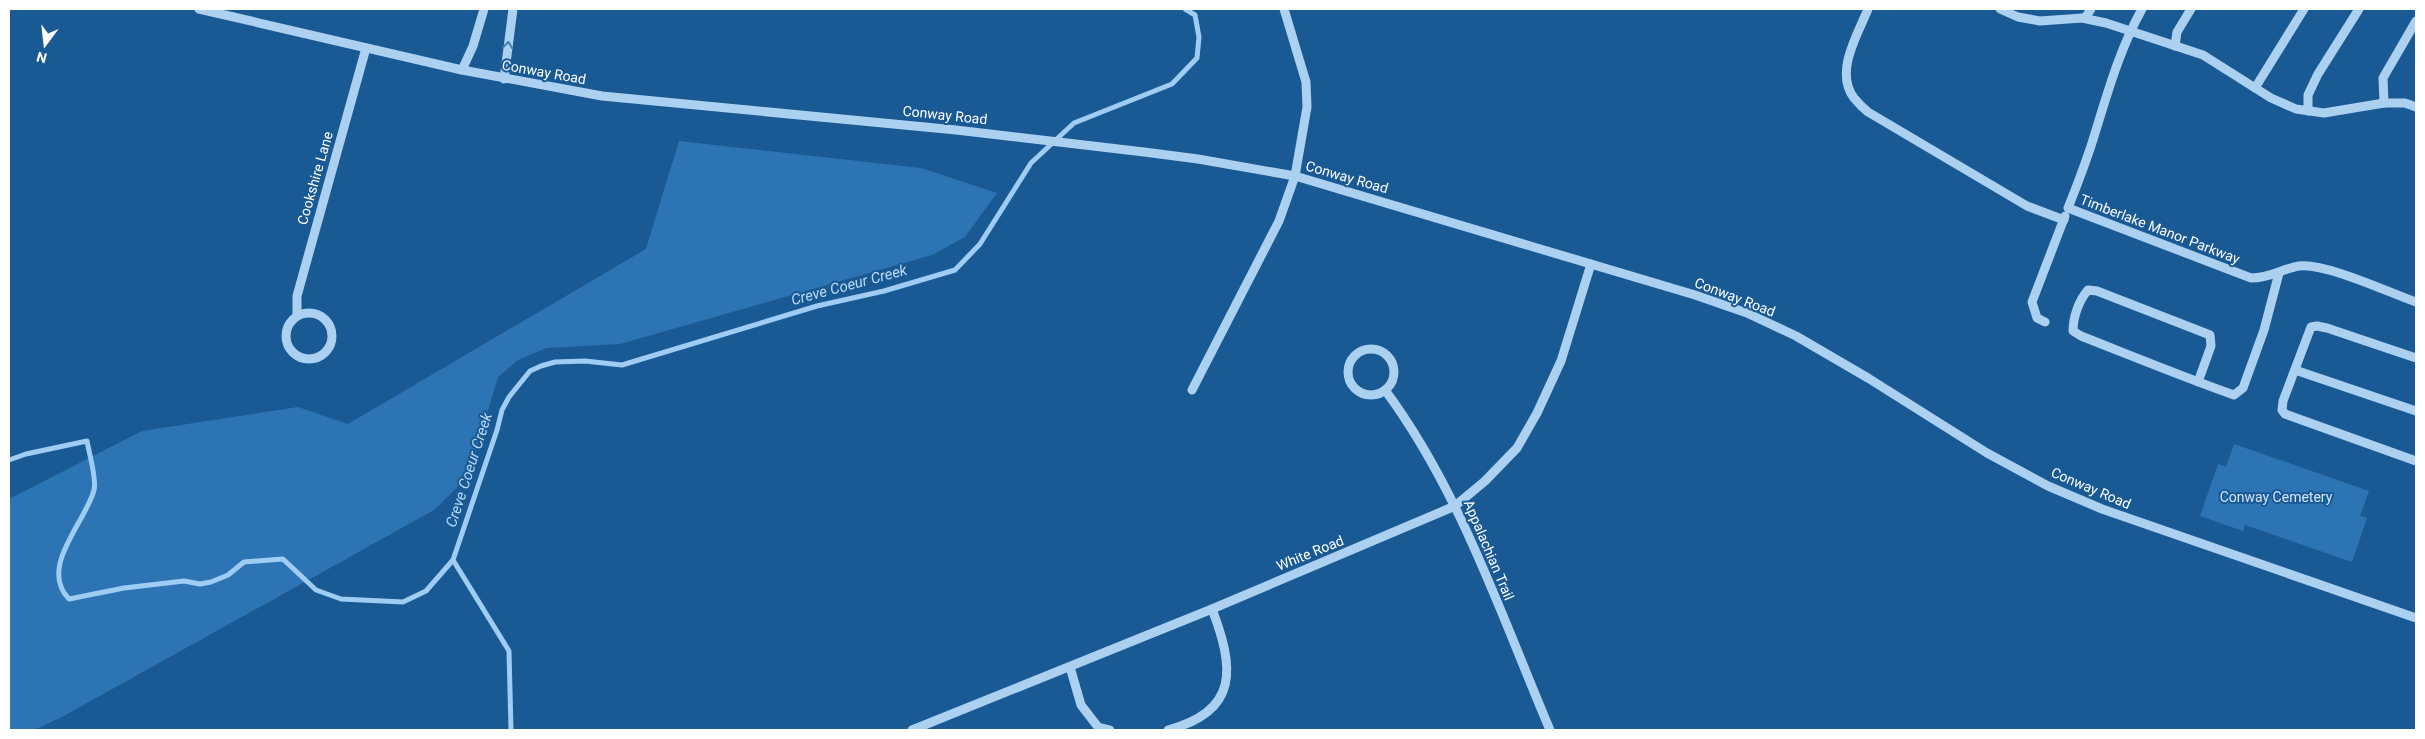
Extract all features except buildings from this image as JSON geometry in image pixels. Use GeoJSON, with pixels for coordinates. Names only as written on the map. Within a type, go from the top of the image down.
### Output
{"type":"FeatureCollection","features":[{"type":"Feature","properties":{"kind":"street","name":"Conway Road"},"geometry":{"type":"LineString","coordinates":[[199,9],[462,70],[602,96],[956,130],[1198,159],[1295,176],[1730,307],[1796,336],[1868,378],[1987,453],[2048,486],[2102,510],[2416,618]]}},
{"type":"Feature","properties":{"kind":"street"},"geometry":{"type":"LineString","coordinates":[[462,70],[473,46],[484,9]]}},
{"type":"Feature","properties":{"kind":"street"},"geometry":{"type":"LineString","coordinates":[[504,78],[513,9]]}},
{"type":"Feature","properties":{"kind":"street"},"geometry":{"type":"LineString","coordinates":[[1192,390],[1279,221],[1295,176],[1307,107],[1306,82],[1284,9]]}},
{"type":"Feature","properties":{"kind":"street"},"geometry":{"type":"LineString","coordinates":[[1868,9],[1848,59],[1846,79],[1853,97],[1868,112],[2019,201],[2064,220]]}},
{"type":"Feature","properties":{"kind":"street"},"geometry":{"type":"LineString","coordinates":[[2000,9],[2018,16],[2040,21],[2085,18],[2203,55],[2255,88],[2296,110],[2324,113],[2384,103],[2406,103],[2416,107]]}},
{"type":"Feature","properties":{"kind":"street"},"geometry":{"type":"LineString","coordinates":[[2085,18],[2091,9]]}},
{"type":"Feature","properties":{"kind":"street","name":"Timberlake Manor Parkway"},"geometry":{"type":"LineString","coordinates":[[2142,9],[2129,31],[2068,208],[2251,278],[2265,278],[2299,266],[2318,266],[2416,302]]}},
{"type":"Feature","properties":{"kind":"street"},"geometry":{"type":"LineString","coordinates":[[2175,46],[2177,32],[2191,9]]}},
{"type":"Feature","properties":{"kind":"street"},"geometry":{"type":"LineString","coordinates":[[2255,88],[2304,9]]}},
{"type":"Feature","properties":{"kind":"street"},"geometry":{"type":"LineString","coordinates":[[2308,111],[2308,95],[2318,74],[2359,9]]}},
{"type":"Feature","properties":{"kind":"street"},"geometry":{"type":"LineString","coordinates":[[2384,103],[2383,78],[2416,21]]}},
{"type":"Feature","properties":{"kind":"street","name":"Cookshire Lane"},"geometry":{"type":"LineString","coordinates":[[298,316],[296,296],[366,48]]}},
{"type":"Feature","properties":{"kind":"street"},"geometry":{"type":"LineString","coordinates":[[2045,322],[2037,318],[2032,302],[2068,208]]}},
{"type":"Feature","properties":{"kind":"street","name":"White Road"},"geometry":{"type":"LineString","coordinates":[[912,730],[1212,609],[1455,506],[1486,481],[1517,448],[1533,420],[1561,361],[1591,264]]}},
{"type":"Feature","properties":{"kind":"street"},"geometry":{"type":"LineString","coordinates":[[2198,382],[2211,346],[2210,335],[2097,291],[2088,290],[2083,295],[2073,321],[2073,331],[2082,336],[2198,382],[2234,396],[2244,388],[2264,330],[2279,273]]}},
{"type":"Feature","properties":{"kind":"street"},"geometry":{"type":"LineString","coordinates":[[305,313],[321,316],[331,328],[332,343],[322,356],[308,360],[300,358],[289,348],[286,341],[288,327],[298,316],[305,313]]}},
{"type":"Feature","properties":{"kind":"street"},"geometry":{"type":"LineString","coordinates":[[2416,358],[2318,326],[2311,327],[2283,401],[2282,410],[2285,414],[2416,461]]}},
{"type":"Feature","properties":{"kind":"street"},"geometry":{"type":"LineString","coordinates":[[1373,349],[1387,356],[1394,370],[1393,377],[1385,390],[1378,393],[1364,394],[1352,385],[1348,371],[1349,364],[1358,352],[1373,349]]}},
{"type":"Feature","properties":{"kind":"street"},"geometry":{"type":"LineString","coordinates":[[2295,370],[2416,411]]}},
{"type":"Feature","properties":{"kind":"street","name":"Appalachian Trail"},"geometry":{"type":"LineString","coordinates":[[1385,390],[1413,432],[1455,506],[1550,730]]}},
{"type":"Feature","properties":{"kind":"street"},"geometry":{"type":"LineString","coordinates":[[1168,730],[1178,728],[1207,713],[1218,701],[1226,687],[1227,660],[1224,640],[1212,609]]}},
{"type":"Feature","properties":{"kind":"street"},"geometry":{"type":"LineString","coordinates":[[1070,667],[1081,705],[1098,727],[1110,730]]}},
{"type":"Feature","properties":{"kind":"green space"},"geometry":{"type":"Polygon","coordinates":[[[679,141],[921,168],[997,193],[965,237],[932,255],[620,344],[546,348],[518,360],[498,377],[468,477],[434,510],[62,717],[34,730],[9,730],[9,499],[142,431],[298,407],[348,424],[646,249],[679,141]]]}},
{"type":"Feature","properties":{"kind":"green space","name":"Conway Cemetery"},"geometry":{"type":"Polygon","coordinates":[[[2234,444],[2369,491],[2360,516],[2367,518],[2352,562],[2245,525],[2243,531],[2200,516],[2218,464],[2226,467],[2234,444]]]}},
{"type":"Feature","properties":{"kind":"waterway","name":"Creve Coeur Creek"},"geometry":{"type":"LineString","coordinates":[[9,460],[26,454],[87,441],[95,485],[89,503],[61,559],[59,573],[61,586],[69,599],[124,588],[184,581],[200,584],[211,582],[228,575],[244,562],[283,559],[316,590],[341,599],[403,602],[426,591],[453,560],[502,410],[509,397],[530,371],[555,362],[585,361],[622,365],[817,306],[884,291],[955,270],[980,244],[1031,163],[1074,123],[1172,84],[1197,58],[1199,37],[1195,15],[1185,9]]}},
{"type":"Feature","properties":{"kind":"waterway"},"geometry":{"type":"LineString","coordinates":[[453,560],[509,651],[511,730]]}}]}
